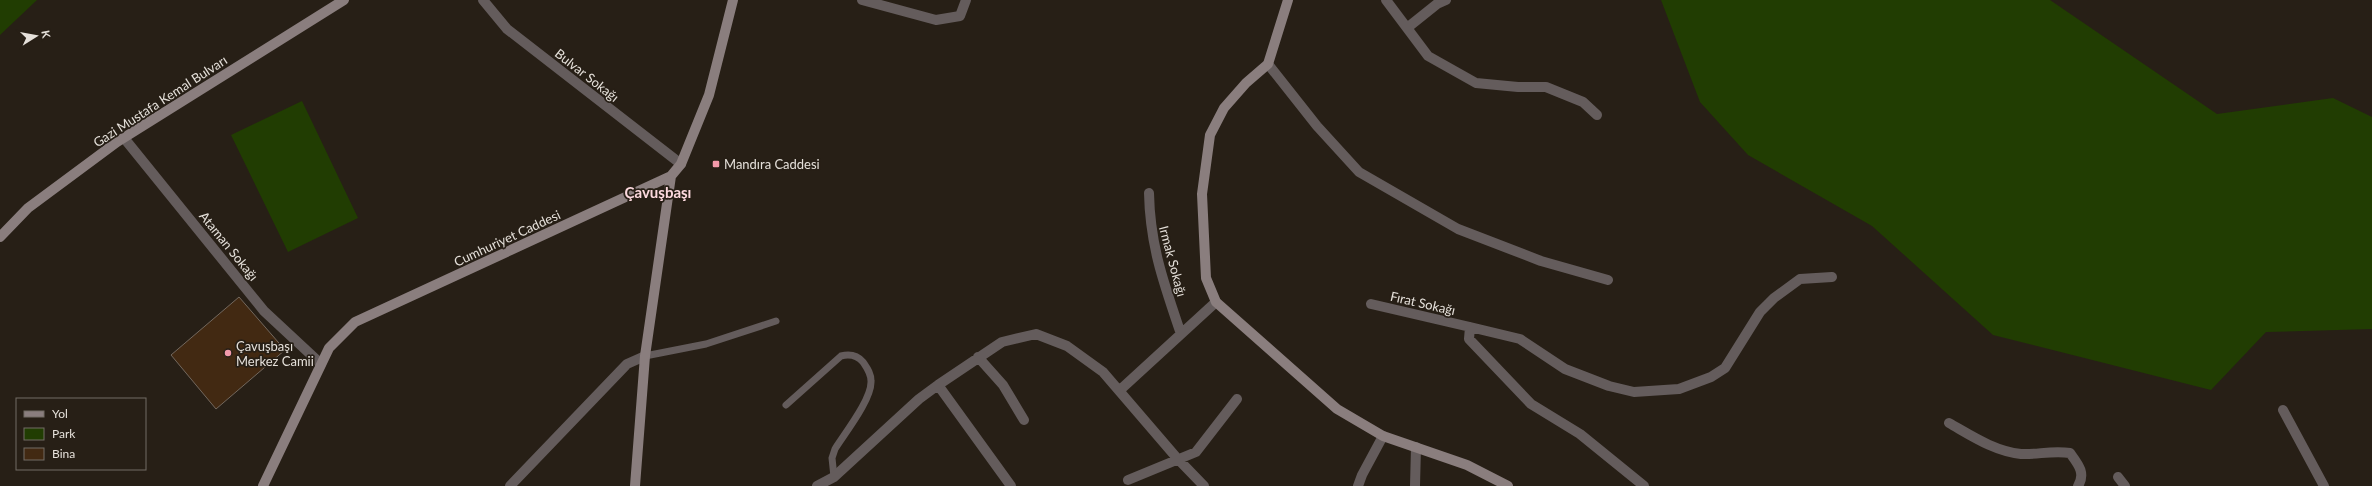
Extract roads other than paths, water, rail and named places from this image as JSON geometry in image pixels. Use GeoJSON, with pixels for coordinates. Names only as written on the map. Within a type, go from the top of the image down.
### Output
{"type":"FeatureCollection","features":[{"type":"Feature","properties":{"kind":"street","name":"Gazi Mustafa Kemal Bulvarı"},"geometry":{"type":"LineString","coordinates":[[0,237],[28,208],[124,138],[344,0]]}},
{"type":"Feature","properties":{"kind":"street","name":"Bulvar Sokağı"},"geometry":{"type":"LineString","coordinates":[[483,0],[507,29],[681,164]]}},
{"type":"Feature","properties":{"kind":"street","name":"Cumhuriyet Caddesi"},"geometry":{"type":"LineString","coordinates":[[263,486],[329,348],[355,322],[671,176],[681,164],[709,95],[733,0]]}},
{"type":"Feature","properties":{"kind":"street"},"geometry":{"type":"LineString","coordinates":[[862,0],[936,20],[960,16],[966,0]]}},
{"type":"Feature","properties":{"kind":"street"},"geometry":{"type":"LineString","coordinates":[[1288,0],[1268,64],[1246,83],[1224,108],[1210,135],[1202,194],[1206,278],[1216,302],[1337,409],[1383,436],[1467,465],[1508,486]]}},
{"type":"Feature","properties":{"kind":"street"},"geometry":{"type":"LineString","coordinates":[[1386,0],[1428,56],[1476,83],[1518,87],[1546,87],[1583,102],[1597,115]]}},
{"type":"Feature","properties":{"kind":"street"},"geometry":{"type":"LineString","coordinates":[[1407,28],[1437,4],[1446,0]]}},
{"type":"Feature","properties":{"kind":"street"},"geometry":{"type":"LineString","coordinates":[[1268,64],[1317,126],[1359,172],[1458,229],[1542,261],[1608,280]]}},
{"type":"Feature","properties":{"kind":"street","name":"Ataman Sokağı"},"geometry":{"type":"LineString","coordinates":[[124,138],[264,311],[321,364]]}},
{"type":"Feature","properties":{"kind":"street"},"geometry":{"type":"LineString","coordinates":[[635,486],[645,356],[671,176]]}},
{"type":"Feature","properties":{"kind":"street","name":"Irmak Sokağı"},"geometry":{"type":"LineString","coordinates":[[1149,193],[1150,224],[1159,270],[1181,334]]}},
{"type":"Feature","properties":{"kind":"street","name":"Fırat Sokağı"},"geometry":{"type":"LineString","coordinates":[[1371,304],[1520,339],[1565,369],[1609,386],[1634,392],[1679,389],[1711,377],[1725,368],[1760,312],[1774,298],[1800,279],[1832,277]]}},
{"type":"Feature","properties":{"kind":"street"},"geometry":{"type":"LineString","coordinates":[[1120,390],[1216,302]]}},
{"type":"Feature","properties":{"kind":"street"},"geometry":{"type":"LineString","coordinates":[[1470,327],[1468,339],[1531,404],[1580,434],[1644,486]]}},
{"type":"Feature","properties":{"kind":"street"},"geometry":{"type":"LineString","coordinates":[[817,486],[834,477],[919,399],[978,357],[1002,342],[1036,334],[1067,346],[1103,372],[1179,460],[1204,486]]}},
{"type":"Feature","properties":{"kind":"street"},"geometry":{"type":"LineString","coordinates":[[510,486],[627,364],[645,356]]}},
{"type":"Feature","properties":{"kind":"street"},"geometry":{"type":"LineString","coordinates":[[978,357],[1003,385],[1024,420]]}},
{"type":"Feature","properties":{"kind":"street"},"geometry":{"type":"LineString","coordinates":[[938,385],[1011,486]]}},
{"type":"Feature","properties":{"kind":"street"},"geometry":{"type":"LineString","coordinates":[[1128,480],[1196,452],[1237,399]]}},
{"type":"Feature","properties":{"kind":"street"},"geometry":{"type":"LineString","coordinates":[[2282,410],[2324,486]]}},
{"type":"Feature","properties":{"kind":"street"},"geometry":{"type":"LineString","coordinates":[[1948,423],[1998,450],[2023,454],[2053,451],[2070,453],[2081,468],[2082,478],[2078,486]]}},
{"type":"Feature","properties":{"kind":"street"},"geometry":{"type":"LineString","coordinates":[[1358,486],[1362,475],[1383,436]]}},
{"type":"Feature","properties":{"kind":"street"},"geometry":{"type":"LineString","coordinates":[[1415,486],[1416,447]]}},
{"type":"Feature","properties":{"kind":"street"},"geometry":{"type":"LineString","coordinates":[[2118,477],[2125,486]]}},
{"type":"Feature","properties":{"kind":"lane"},"geometry":{"type":"LineString","coordinates":[[645,356],[706,344],[776,320]]}},
{"type":"Feature","properties":{"kind":"lane"},"geometry":{"type":"LineString","coordinates":[[786,405],[840,356],[853,355],[859,358],[868,369],[871,381],[869,394],[835,449],[832,458],[834,477]]}},
{"type":"Feature","properties":{"kind":"place","name":"Mandıra Caddesi"},"geometry":{"type":"Point","coordinates":[716,164]}},
{"type":"Feature","properties":{"kind":"place","name":"Çavuşbaşı Merkez Camii"},"geometry":{"type":"Point","coordinates":[228,353]}},
{"type":"Feature","properties":{"kind":"district","name":"Çavuşbaşı"},"geometry":{"type":"Point","coordinates":[658,192]}}]}
